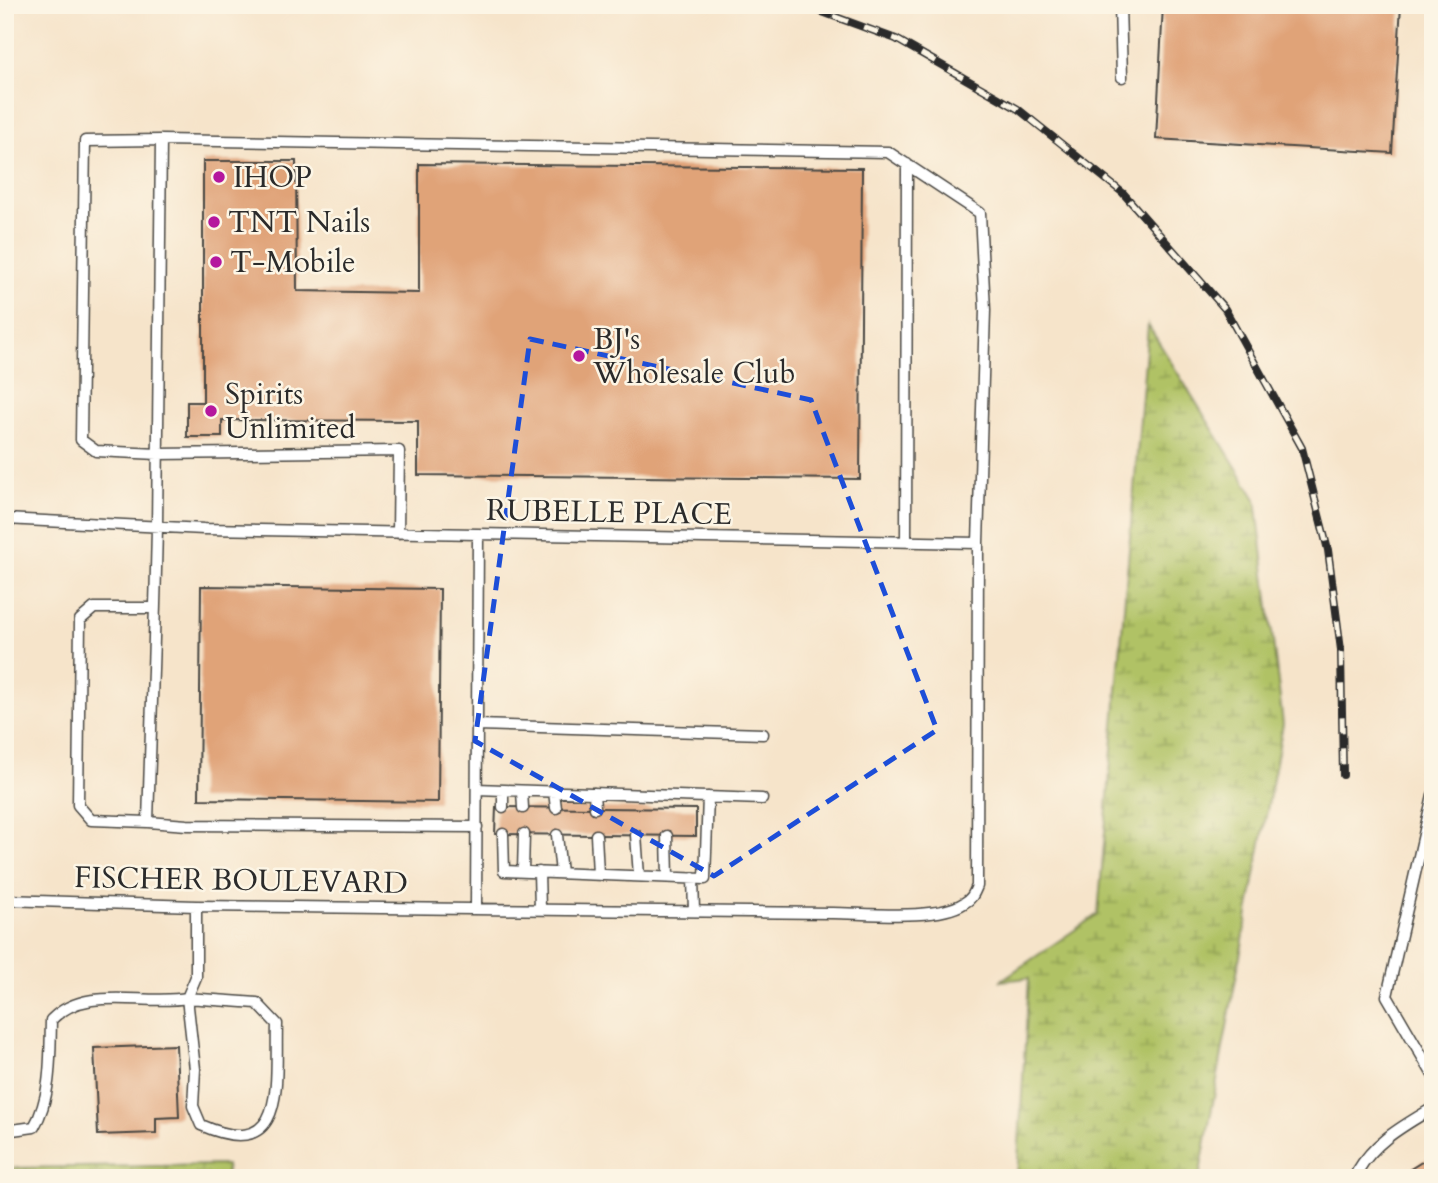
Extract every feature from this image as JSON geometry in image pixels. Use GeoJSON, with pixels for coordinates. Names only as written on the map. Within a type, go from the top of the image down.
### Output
{"type":"FeatureCollection","features":[{"type":"Feature","properties":{"kind":"lane"},"geometry":{"type":"LineString","coordinates":[[1120,5],[1122,77]]}},
{"type":"Feature","properties":{"kind":"lane"},"geometry":{"type":"LineString","coordinates":[[148,822],[157,527],[161,139]]}},
{"type":"Feature","properties":{"kind":"lane"},"geometry":{"type":"LineString","coordinates":[[398,533],[399,451],[158,454],[96,451],[81,440],[85,141],[161,139],[888,152],[980,213],[985,310],[978,543]]}},
{"type":"Feature","properties":{"kind":"lane"},"geometry":{"type":"LineString","coordinates":[[906,542],[907,164]]}},
{"type":"Feature","properties":{"kind":"lane","name":"RUBELLE PLACE"},"geometry":{"type":"LineString","coordinates":[[5,519],[157,527],[478,535],[978,543]]}},
{"type":"Feature","properties":{"kind":"lane"},"geometry":{"type":"LineString","coordinates":[[476,908],[478,535]]}},
{"type":"Feature","properties":{"kind":"lane","name":"FISCHER BOULEVARD"},"geometry":{"type":"LineString","coordinates":[[5,900],[196,906],[926,912],[963,904],[972,897],[977,886],[978,543]]}},
{"type":"Feature","properties":{"kind":"lane"},"geometry":{"type":"LineString","coordinates":[[155,608],[93,608],[80,621],[78,805],[91,820],[187,825],[477,827]]}},
{"type":"Feature","properties":{"kind":"lane"},"geometry":{"type":"LineString","coordinates":[[478,725],[763,734]]}},
{"type":"Feature","properties":{"kind":"lane"},"geometry":{"type":"LineString","coordinates":[[477,789],[762,799]]}},
{"type":"Feature","properties":{"kind":"lane"},"geometry":{"type":"LineString","coordinates":[[503,790],[503,807]]}},
{"type":"Feature","properties":{"kind":"lane"},"geometry":{"type":"LineString","coordinates":[[522,791],[523,808]]}},
{"type":"Feature","properties":{"kind":"lane"},"geometry":{"type":"LineString","coordinates":[[555,792],[556,808]]}},
{"type":"Feature","properties":{"kind":"lane"},"geometry":{"type":"LineString","coordinates":[[594,793],[595,808]]}},
{"type":"Feature","properties":{"kind":"lane"},"geometry":{"type":"LineString","coordinates":[[635,809],[636,795]]}},
{"type":"Feature","properties":{"kind":"lane"},"geometry":{"type":"LineString","coordinates":[[1433,795],[1387,996],[1433,1074]]}},
{"type":"Feature","properties":{"kind":"lane"},"geometry":{"type":"LineString","coordinates":[[666,796],[667,809]]}},
{"type":"Feature","properties":{"kind":"lane"},"geometry":{"type":"LineString","coordinates":[[503,834],[504,871],[705,878],[708,797]]}},
{"type":"Feature","properties":{"kind":"lane"},"geometry":{"type":"LineString","coordinates":[[523,872],[524,834]]}},
{"type":"Feature","properties":{"kind":"lane"},"geometry":{"type":"LineString","coordinates":[[557,835],[561,873]]}},
{"type":"Feature","properties":{"kind":"lane"},"geometry":{"type":"LineString","coordinates":[[596,835],[598,874]]}},
{"type":"Feature","properties":{"kind":"lane"},"geometry":{"type":"LineString","coordinates":[[636,835],[639,876]]}},
{"type":"Feature","properties":{"kind":"lane"},"geometry":{"type":"LineString","coordinates":[[667,836],[668,877]]}},
{"type":"Feature","properties":{"kind":"lane"},"geometry":{"type":"LineString","coordinates":[[539,872],[540,909]]}},
{"type":"Feature","properties":{"kind":"lane"},"geometry":{"type":"LineString","coordinates":[[693,878],[694,911]]}},
{"type":"Feature","properties":{"kind":"lane"},"geometry":{"type":"LineString","coordinates":[[5,1131],[34,1127],[42,1113],[49,1074],[51,1020],[62,1008],[90,999],[170,1001],[187,998],[257,1003],[277,1024],[275,1102],[268,1123],[251,1134],[224,1136],[201,1125],[193,1106],[194,1059],[187,998],[196,977],[196,906]]}},
{"type":"Feature","properties":{"kind":"lane"},"geometry":{"type":"LineString","coordinates":[[1358,1178],[1357,1172],[1367,1155],[1385,1137],[1433,1108]]}},
{"type":"Feature","properties":{"kind":"highlighted area"},"geometry":{"type":"Polygon","coordinates":[[[530,339],[811,400],[937,730],[714,876],[475,741],[530,339]]]}},
{"type":"Feature","properties":{"kind":"green space"},"geometry":{"type":"Polygon","coordinates":[[[1148,325],[1256,499],[1283,724],[1199,1178],[1017,1178],[1029,978],[1000,981],[1098,914],[1148,325]]]}},
{"type":"Feature","properties":{"kind":"green space"},"geometry":{"type":"Polygon","coordinates":[[[226,1165],[227,1178],[5,1178],[5,1168],[226,1165]]]}},
{"type":"Feature","properties":{"kind":"building"},"geometry":{"type":"Polygon","coordinates":[[[1163,5],[1401,5],[1392,153],[1156,139],[1163,5]]]}},
{"type":"Feature","properties":{"kind":"building","name":"BJ's Wholesale Club"},"geometry":{"type":"Polygon","coordinates":[[[203,161],[296,161],[297,291],[419,293],[419,164],[862,168],[860,479],[418,475],[418,421],[222,420],[222,437],[187,437],[187,402],[203,402],[203,161]]]}},
{"type":"Feature","properties":{"kind":"building"},"geometry":{"type":"Polygon","coordinates":[[[201,586],[440,589],[438,802],[199,799],[201,586]]]}},
{"type":"Feature","properties":{"kind":"building"},"geometry":{"type":"Polygon","coordinates":[[[496,807],[696,809],[696,836],[495,834],[496,807]]]}},
{"type":"Feature","properties":{"kind":"building"},"geometry":{"type":"Polygon","coordinates":[[[176,1045],[179,1117],[156,1118],[156,1133],[98,1135],[94,1048],[176,1045]]]}},
{"type":"Feature","properties":{"kind":"building"},"geometry":{"type":"Polygon","coordinates":[[[1433,1155],[1433,1178],[1396,1178],[1433,1155]]]}},
{"type":"Feature","properties":{"kind":"railway"},"geometry":{"type":"LineString","coordinates":[[803,5],[896,39],[1018,109],[1123,193],[1225,309],[1302,448],[1328,550],[1341,650],[1343,775]]}},
{"type":"Feature","properties":{"kind":"place","name":"IHOP"},"geometry":{"type":"Point","coordinates":[219,177]}},
{"type":"Feature","properties":{"kind":"place","name":"TNT Nails"},"geometry":{"type":"Point","coordinates":[214,222]}},
{"type":"Feature","properties":{"kind":"place","name":"T-Mobile"},"geometry":{"type":"Point","coordinates":[216,262]}},
{"type":"Feature","properties":{"kind":"place","name":"BJ's Wholesale Club"},"geometry":{"type":"Point","coordinates":[579,356]}},
{"type":"Feature","properties":{"kind":"place","name":"Spirits Unlimited"},"geometry":{"type":"Point","coordinates":[211,411]}}]}
